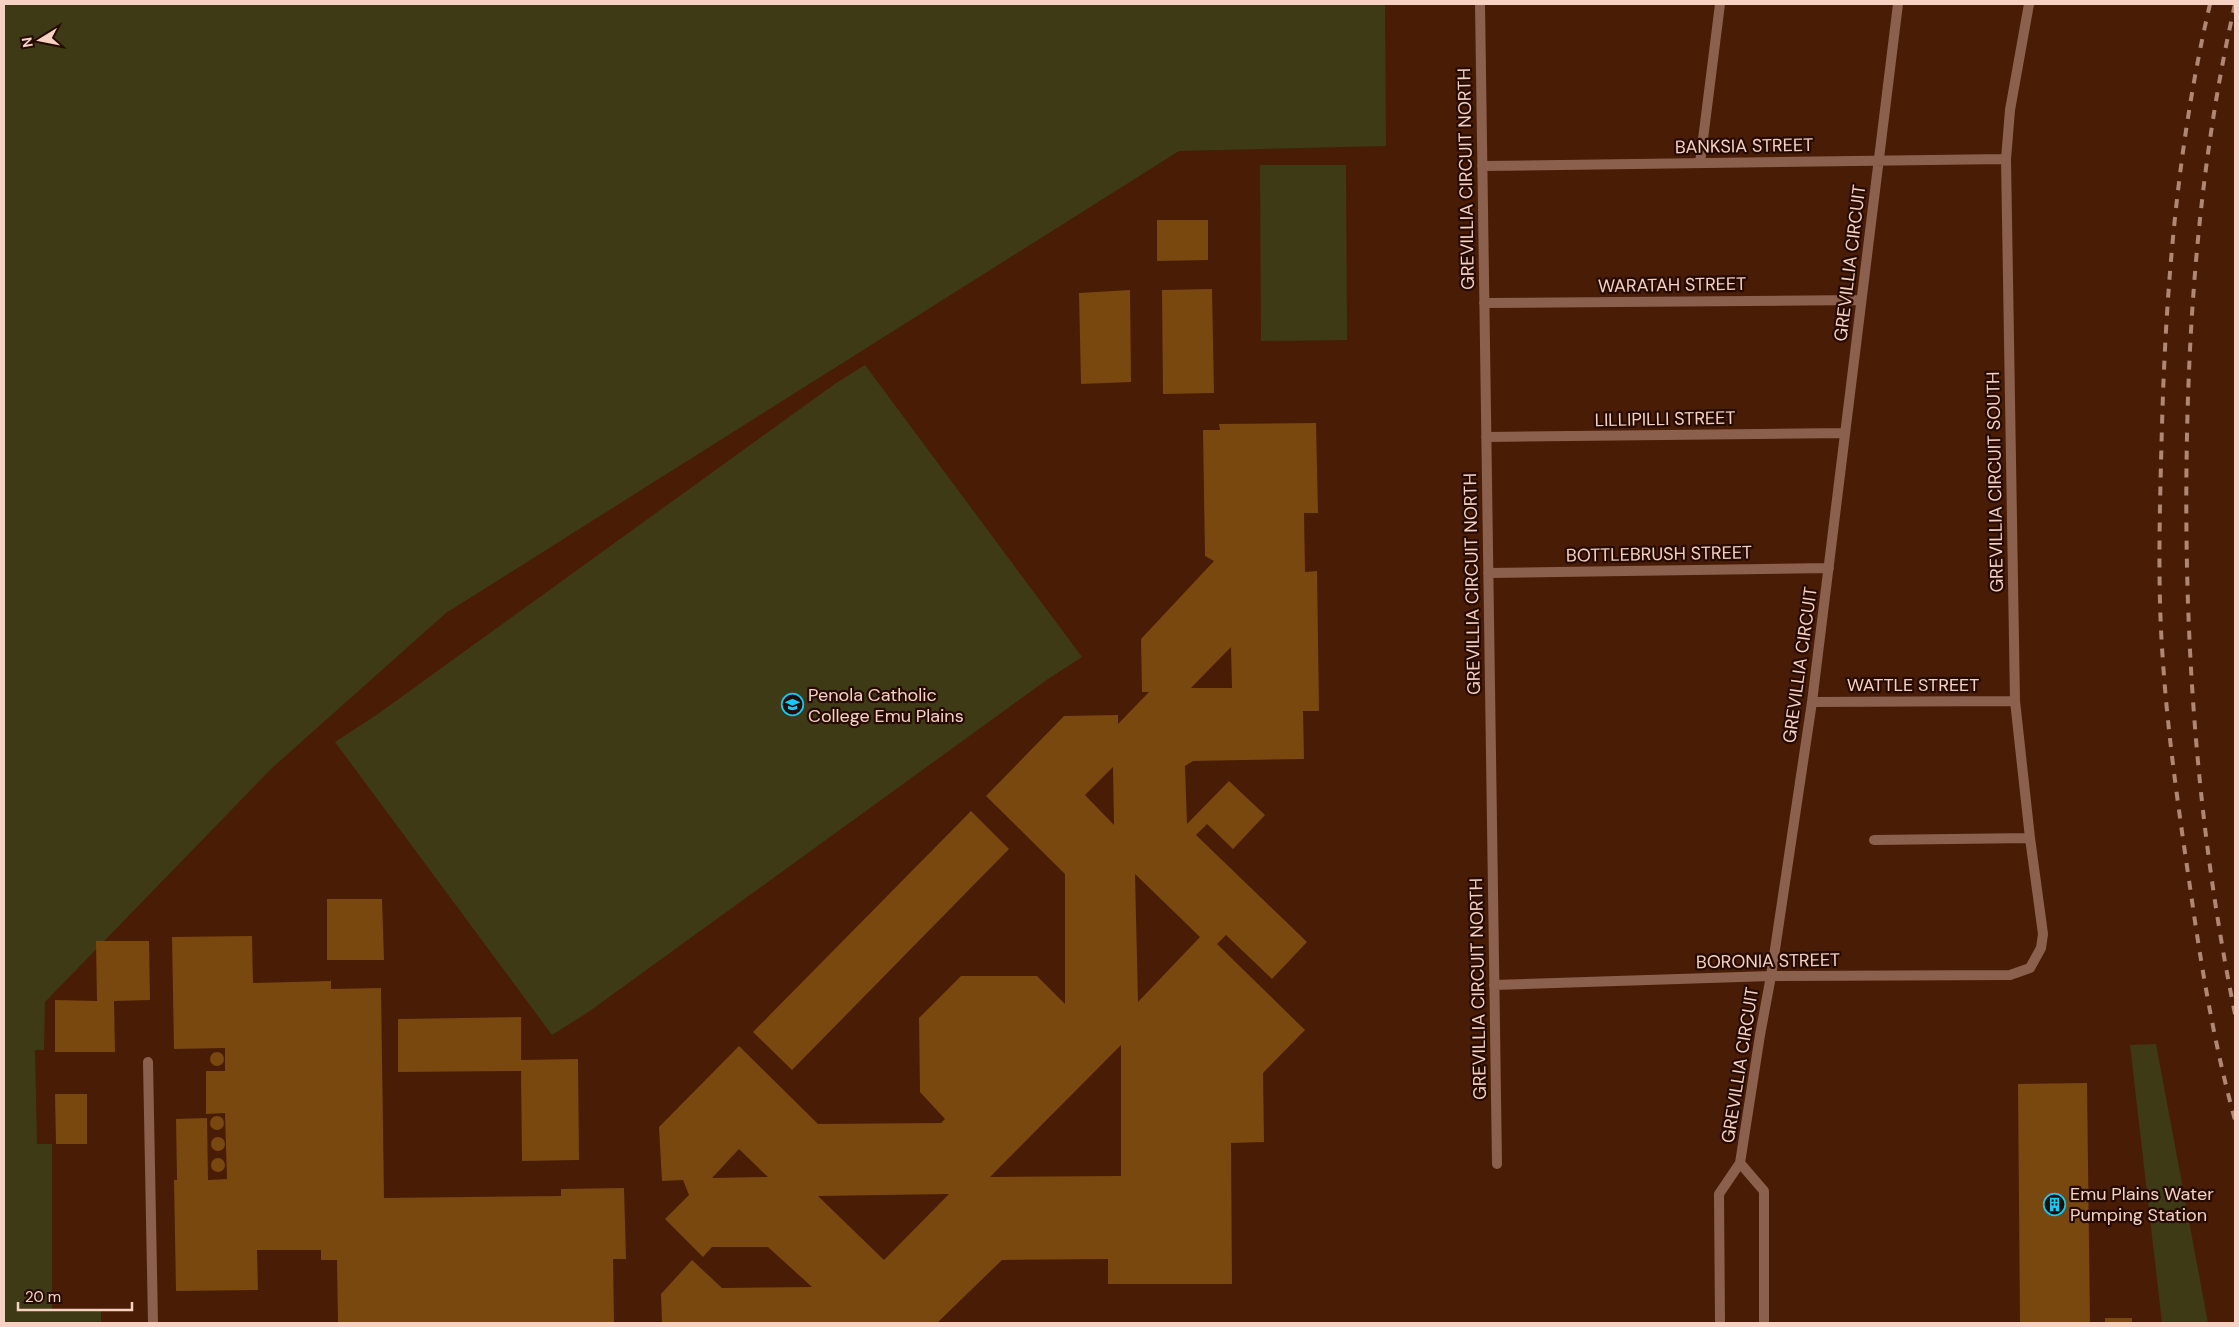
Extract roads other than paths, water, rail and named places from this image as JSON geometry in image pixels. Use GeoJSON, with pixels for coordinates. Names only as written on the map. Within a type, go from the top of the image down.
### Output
{"type":"FeatureCollection","features":[{"type":"Feature","properties":{"kind":"street","name":"GREVILLIA CIRCUIT NORTH"},"geometry":{"type":"LineString","coordinates":[[1480,4],[1497,1164]]}},
{"type":"Feature","properties":{"kind":"street"},"geometry":{"type":"LineString","coordinates":[[1700,163],[1720,4]]}},
{"type":"Feature","properties":{"kind":"street","name":"GREVILLIA CIRCUIT"},"geometry":{"type":"LineString","coordinates":[[1720,1323],[1719,1194],[1740,1163],[1771,976],[1830,568],[1898,4]]}},
{"type":"Feature","properties":{"kind":"street","name":"GREVILLIA CIRCUIT SOUTH"},"geometry":{"type":"LineString","coordinates":[[2029,4],[2010,110],[2006,159],[2015,701],[2043,934],[2036,959]]}},
{"type":"Feature","properties":{"kind":"street","name":"BANKSIA STREET"},"geometry":{"type":"LineString","coordinates":[[1482,166],[2006,159]]}},
{"type":"Feature","properties":{"kind":"street","name":"WARATAH STREET"},"geometry":{"type":"LineString","coordinates":[[1484,303],[1861,300]]}},
{"type":"Feature","properties":{"kind":"street","name":"LILLIPILLI STREET"},"geometry":{"type":"LineString","coordinates":[[1486,438],[1845,433]]}},
{"type":"Feature","properties":{"kind":"street","name":"BOTTLEBRUSH STREET"},"geometry":{"type":"LineString","coordinates":[[1488,573],[1830,568]]}},
{"type":"Feature","properties":{"kind":"street","name":"WATTLE STREET"},"geometry":{"type":"LineString","coordinates":[[1812,702],[2015,701]]}},
{"type":"Feature","properties":{"kind":"street"},"geometry":{"type":"LineString","coordinates":[[1874,840],[2030,838]]}},
{"type":"Feature","properties":{"kind":"street","name":"BORONIA STREET"},"geometry":{"type":"LineString","coordinates":[[1494,985],[1771,976],[2010,975],[2030,968],[2036,959]]}},
{"type":"Feature","properties":{"kind":"street"},"geometry":{"type":"LineString","coordinates":[[148,1062],[153,1323]]}},
{"type":"Feature","properties":{"kind":"street"},"geometry":{"type":"LineString","coordinates":[[1740,1163],[1764,1191],[1764,1323]]}},
{"type":"Feature","properties":{"kind":"railway"},"geometry":{"type":"LineString","coordinates":[[2210,4],[2199,56],[2182,160],[2171,266],[2162,425],[2160,603],[2168,718],[2186,859],[2209,1004],[2235,1120]]}},
{"type":"Feature","properties":{"kind":"railway"},"geometry":{"type":"LineString","coordinates":[[2235,4],[2214,110],[2200,218],[2191,326],[2186,508],[2190,653],[2195,726],[2210,870],[2235,1014]]}},
{"type":"Feature","properties":{"kind":"place","name":"Penola Catholic College Emu Plains"},"geometry":{"type":"Point","coordinates":[792,705]}},
{"type":"Feature","properties":{"kind":"place","name":"Emu Plains Water Pumping Station"},"geometry":{"type":"Point","coordinates":[2054,1204]}}]}
